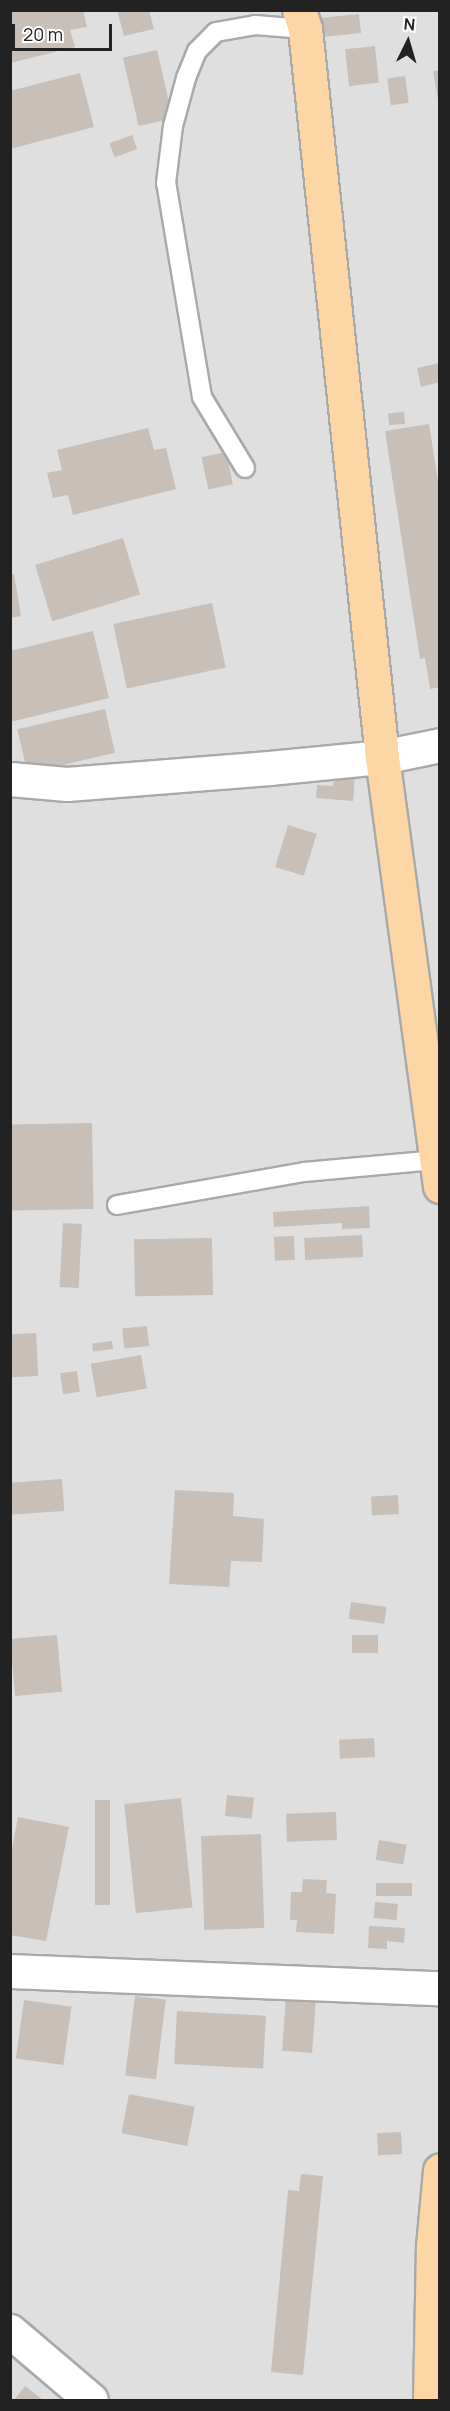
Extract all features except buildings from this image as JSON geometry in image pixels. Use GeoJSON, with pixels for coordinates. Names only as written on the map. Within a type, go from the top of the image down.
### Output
{"type":"FeatureCollection","features":[{"type":"Feature","properties":{"kind":"main road"},"geometry":{"type":"LineString","coordinates":[[302,20],[382,757],[438,1173]]}},
{"type":"Feature","properties":{"kind":"main road"},"geometry":{"type":"LineString","coordinates":[[430,2400],[433,2246],[440,2170]]}},
{"type":"Feature","properties":{"kind":"street"},"geometry":{"type":"LineString","coordinates":[[10,779],[67,783],[382,757],[440,745]]}},
{"type":"Feature","properties":{"kind":"street"},"geometry":{"type":"LineString","coordinates":[[10,1971],[440,1988]]}},
{"type":"Feature","properties":{"kind":"street"},"geometry":{"type":"LineString","coordinates":[[10,2331],[91,2400]]}},
{"type":"Feature","properties":{"kind":"lane"},"geometry":{"type":"LineString","coordinates":[[245,468],[202,398],[166,183],[172,126],[186,78],[197,51],[216,33],[255,25],[302,20]]}},
{"type":"Feature","properties":{"kind":"lane"},"geometry":{"type":"LineString","coordinates":[[117,1205],[304,1172],[438,1173]]}},
{"type":"Feature","properties":{"kind":"shaded area"},"geometry":{"type":"Polygon","coordinates":[[[11,11],[439,11],[439,2400],[11,2400],[11,11]]]}}]}
